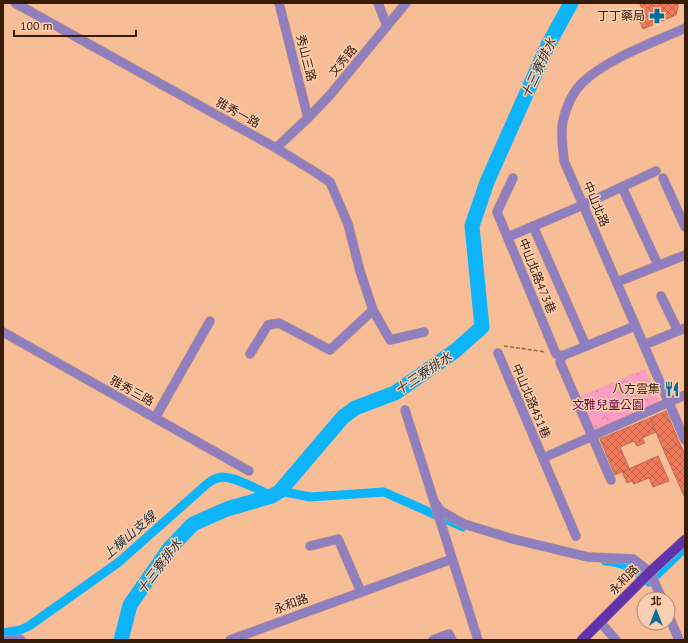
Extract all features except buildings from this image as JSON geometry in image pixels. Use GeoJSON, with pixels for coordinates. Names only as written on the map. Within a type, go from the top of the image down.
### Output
{"type":"FeatureCollection","features":[{"type":"Feature","properties":{"kind":"main road","name":"永和路"},"geometry":{"type":"LineString","coordinates":[[582,640],[650,572],[684,544]]}},
{"type":"Feature","properties":{"kind":"street","name":"雅秀一路"},"geometry":{"type":"LineString","coordinates":[[15,3],[276,148],[330,182],[348,224],[360,271],[373,310],[390,340],[424,332]]}},
{"type":"Feature","properties":{"kind":"street","name":"秀山三路"},"geometry":{"type":"LineString","coordinates":[[279,3],[308,118]]}},
{"type":"Feature","properties":{"kind":"street"},"geometry":{"type":"LineString","coordinates":[[378,3],[387,26]]}},
{"type":"Feature","properties":{"kind":"street","name":"文秀路"},"geometry":{"type":"LineString","coordinates":[[276,148],[330,95],[406,3]]}},
{"type":"Feature","properties":{"kind":"street","name":"中山北路"},"geometry":{"type":"LineString","coordinates":[[685,28],[609,63],[582,83],[569,102],[563,122],[562,138],[564,161],[685,440]]}},
{"type":"Feature","properties":{"kind":"street"},"geometry":{"type":"LineString","coordinates":[[508,237],[583,205],[656,171]]}},
{"type":"Feature","properties":{"kind":"street","name":"中山北路473巷"},"geometry":{"type":"LineString","coordinates":[[513,178],[497,212],[611,480]]}},
{"type":"Feature","properties":{"kind":"street"},"geometry":{"type":"LineString","coordinates":[[663,178],[685,226]]}},
{"type":"Feature","properties":{"kind":"street"},"geometry":{"type":"LineString","coordinates":[[622,187],[658,266]]}},
{"type":"Feature","properties":{"kind":"street","name":"中山北路473巷"},"geometry":{"type":"LineString","coordinates":[[533,226],[586,346]]}},
{"type":"Feature","properties":{"kind":"street"},"geometry":{"type":"LineString","coordinates":[[616,282],[685,255]]}},
{"type":"Feature","properties":{"kind":"street"},"geometry":{"type":"LineString","coordinates":[[644,345],[681,329],[661,296]]}},
{"type":"Feature","properties":{"kind":"street"},"geometry":{"type":"LineString","coordinates":[[250,354],[268,325],[279,323],[330,350],[373,310]]}},
{"type":"Feature","properties":{"kind":"street"},"geometry":{"type":"LineString","coordinates":[[155,418],[210,321]]}},
{"type":"Feature","properties":{"kind":"street"},"geometry":{"type":"LineString","coordinates":[[559,355],[586,346],[635,326]]}},
{"type":"Feature","properties":{"kind":"street","name":"雅秀三路"},"geometry":{"type":"LineString","coordinates":[[3,332],[249,471]]}},
{"type":"Feature","properties":{"kind":"street","name":"中山北路451巷"},"geometry":{"type":"LineString","coordinates":[[498,353],[576,536]]}},
{"type":"Feature","properties":{"kind":"street","name":"中山北路451巷"},"geometry":{"type":"LineString","coordinates":[[543,458],[685,395]]}},
{"type":"Feature","properties":{"kind":"street"},"geometry":{"type":"LineString","coordinates":[[405,410],[478,640]]}},
{"type":"Feature","properties":{"kind":"street"},"geometry":{"type":"LineString","coordinates":[[436,508],[464,524],[513,539],[588,556],[633,560],[650,572],[658,591]]}},
{"type":"Feature","properties":{"kind":"street"},"geometry":{"type":"LineString","coordinates":[[310,546],[338,539],[361,592]]}},
{"type":"Feature","properties":{"kind":"street","name":"永和路"},"geometry":{"type":"LineString","coordinates":[[230,640],[452,559]]}},
{"type":"Feature","properties":{"kind":"street"},"geometry":{"type":"LineString","coordinates":[[600,622],[616,640]]}},
{"type":"Feature","properties":{"kind":"street"},"geometry":{"type":"LineString","coordinates":[[433,640],[449,634],[452,640]]}},
{"type":"Feature","properties":{"kind":"street"},"geometry":{"type":"LineString","coordinates":[[5,640],[21,640]]}},
{"type":"Feature","properties":{"kind":"path"},"geometry":{"type":"LineString","coordinates":[[498,353],[498,345],[559,355]]}},
{"type":"Feature","properties":{"kind":"green space","name":"文雅兒童公園"},"geometry":{"type":"Polygon","coordinates":[[[645,369],[660,403],[593,432],[579,397],[645,369]]]}},
{"type":"Feature","properties":{"kind":"waterway","name":"十三寮排水"},"geometry":{"type":"LineString","coordinates":[[121,640],[130,605],[169,549],[193,524],[227,509],[272,496],[280,491],[343,417],[355,408],[395,393],[455,351],[482,327],[472,226],[487,182],[548,45],[571,3]]}},
{"type":"Feature","properties":{"kind":"waterway","name":"上橫山支線"},"geometry":{"type":"LineString","coordinates":[[3,633],[20,630],[29,626],[119,562],[213,480],[222,477],[234,479],[272,496]]}},
{"type":"Feature","properties":{"kind":"waterway"},"geometry":{"type":"LineString","coordinates":[[280,491],[310,497],[384,492],[463,527]]}},
{"type":"Feature","properties":{"kind":"waterway"},"geometry":{"type":"LineString","coordinates":[[605,561],[624,565],[634,570],[649,582],[685,548]]}},
{"type":"Feature","properties":{"kind":"place","name":"丁丁藥局"},"geometry":{"type":"Point","coordinates":[657,16]}},
{"type":"Feature","properties":{"kind":"place","name":"八方雲集"},"geometry":{"type":"Point","coordinates":[672,389]}}]}
